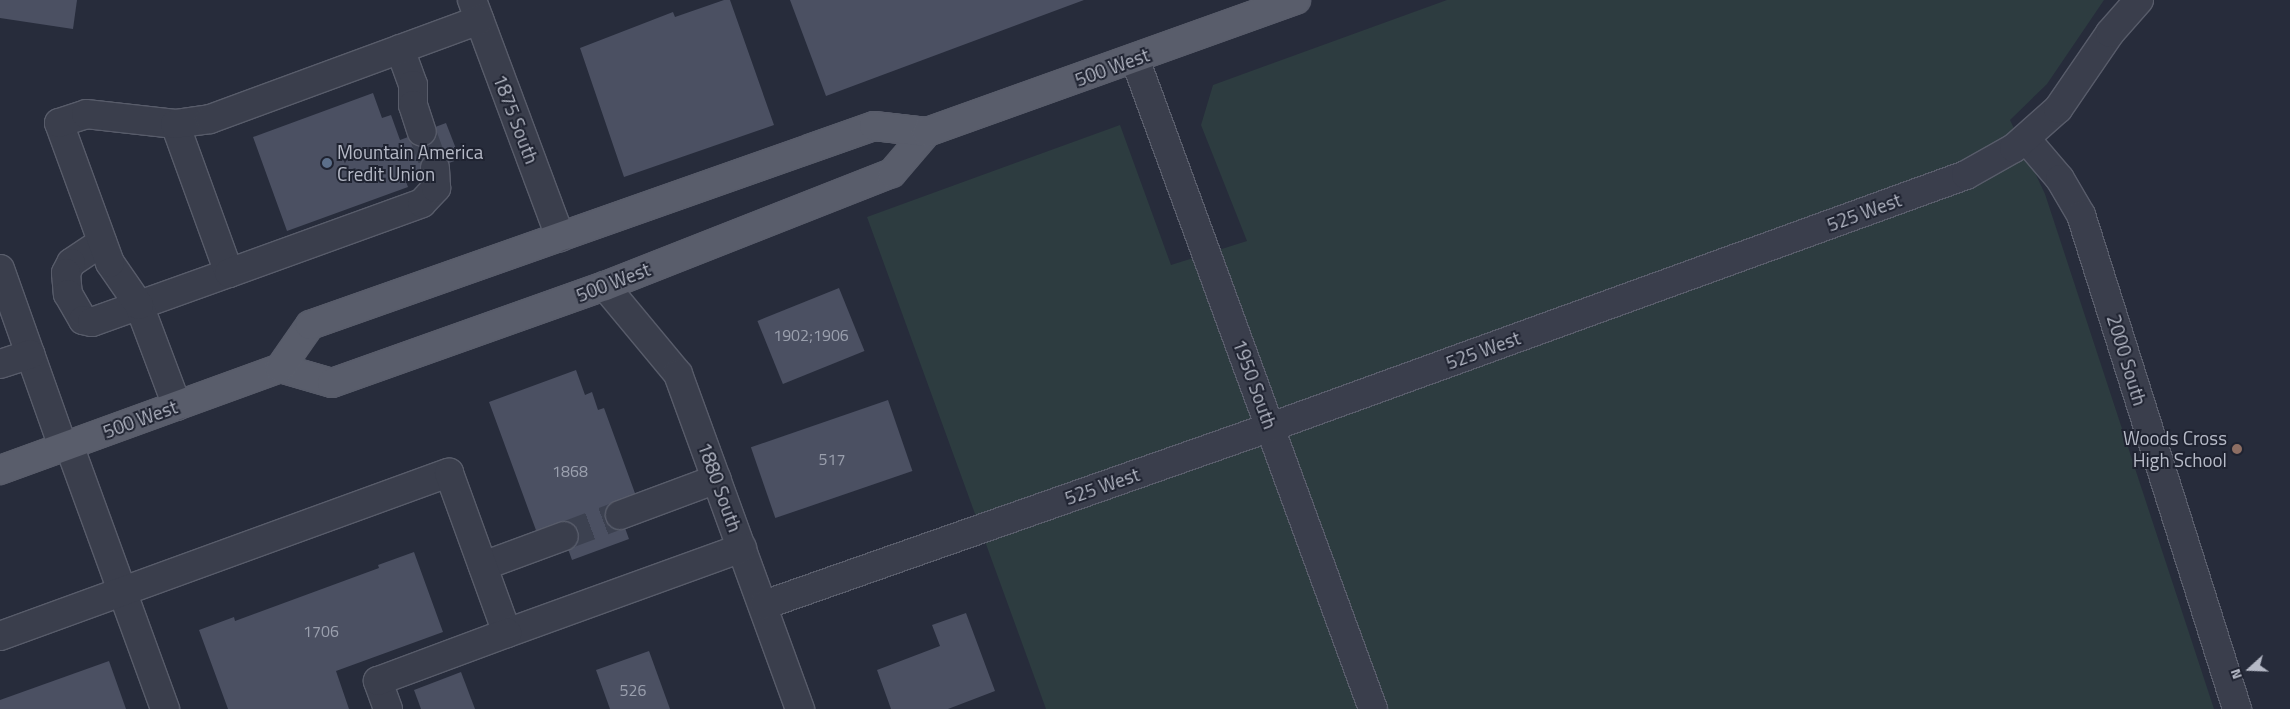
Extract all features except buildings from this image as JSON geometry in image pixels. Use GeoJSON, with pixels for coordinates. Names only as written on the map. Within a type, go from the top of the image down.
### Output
{"type":"FeatureCollection","features":[{"type":"Feature","properties":{"kind":"main road","name":"500 West"},"geometry":{"type":"LineString","coordinates":[[0,470],[280,368],[310,326],[874,126],[927,132],[1296,0]]}},
{"type":"Feature","properties":{"kind":"main road","name":"500 West"},"geometry":{"type":"LineString","coordinates":[[280,368],[332,383],[605,286],[892,173],[927,132]]}},
{"type":"Feature","properties":{"kind":"street","name":"525 West"},"geometry":{"type":"LineString","coordinates":[[764,605],[1271,427],[1939,186],[1994,161],[2026,139],[2058,109],[2110,33],[2138,0]]}},
{"type":"Feature","properties":{"kind":"street"},"geometry":{"type":"LineString","coordinates":[[177,406],[139,305],[110,263],[59,123],[86,114],[175,124],[210,119],[400,49],[475,10]]}},
{"type":"Feature","properties":{"kind":"street","name":"1875 South"},"geometry":{"type":"LineString","coordinates":[[475,10],[560,237]]}},
{"type":"Feature","properties":{"kind":"street"},"geometry":{"type":"LineString","coordinates":[[400,49],[413,86],[412,105],[422,132]]}},
{"type":"Feature","properties":{"kind":"street","name":"1950 South"},"geometry":{"type":"LineString","coordinates":[[1135,59],[1373,709]]}},
{"type":"Feature","properties":{"kind":"street"},"geometry":{"type":"LineString","coordinates":[[175,124],[229,273]]}},
{"type":"Feature","properties":{"kind":"street","name":"2000 South"},"geometry":{"type":"LineString","coordinates":[[2026,139],[2060,179],[2081,215],[2237,709]]}},
{"type":"Feature","properties":{"kind":"street"},"geometry":{"type":"LineString","coordinates":[[102,242],[71,263],[66,273],[66,285],[76,310],[83,320],[92,322],[422,203],[436,188],[435,168]]}},
{"type":"Feature","properties":{"kind":"street"},"geometry":{"type":"LineString","coordinates":[[0,270],[30,354],[122,592],[164,709]]}},
{"type":"Feature","properties":{"kind":"street","name":"1880 South"},"geometry":{"type":"LineString","coordinates":[[605,286],[678,374],[764,605],[800,709]]}},
{"type":"Feature","properties":{"kind":"street"},"geometry":{"type":"LineString","coordinates":[[0,364],[30,354]]}},
{"type":"Feature","properties":{"kind":"street"},"geometry":{"type":"LineString","coordinates":[[0,636],[449,473],[507,633]]}},
{"type":"Feature","properties":{"kind":"street"},"geometry":{"type":"LineString","coordinates":[[620,515],[717,479]]}},
{"type":"Feature","properties":{"kind":"street"},"geometry":{"type":"LineString","coordinates":[[483,566],[564,536]]}},
{"type":"Feature","properties":{"kind":"street"},"geometry":{"type":"LineString","coordinates":[[388,709],[378,681],[742,548]]}},
{"type":"Feature","properties":{"kind":"shaded area"},"geometry":{"type":"Polygon","coordinates":[[[1447,0],[2104,0],[2047,84],[2010,120],[2045,194],[2214,709],[1046,709],[867,217],[1120,125],[1171,265],[1247,241],[1201,125],[1213,85],[1447,0]]]}},
{"type":"Feature","properties":{"kind":"tunnel"},"geometry":{"type":"LineString","coordinates":[[422,132],[435,168]]}},
{"type":"Feature","properties":{"kind":"tunnel"},"geometry":{"type":"LineString","coordinates":[[564,536],[620,515]]}},
{"type":"Feature","properties":{"kind":"place","name":"Mountain America Credit Union"},"geometry":{"type":"Point","coordinates":[327,163]}},
{"type":"Feature","properties":{"kind":"place","name":"Woods Cross High School"},"geometry":{"type":"Point","coordinates":[2237,449]}}]}
